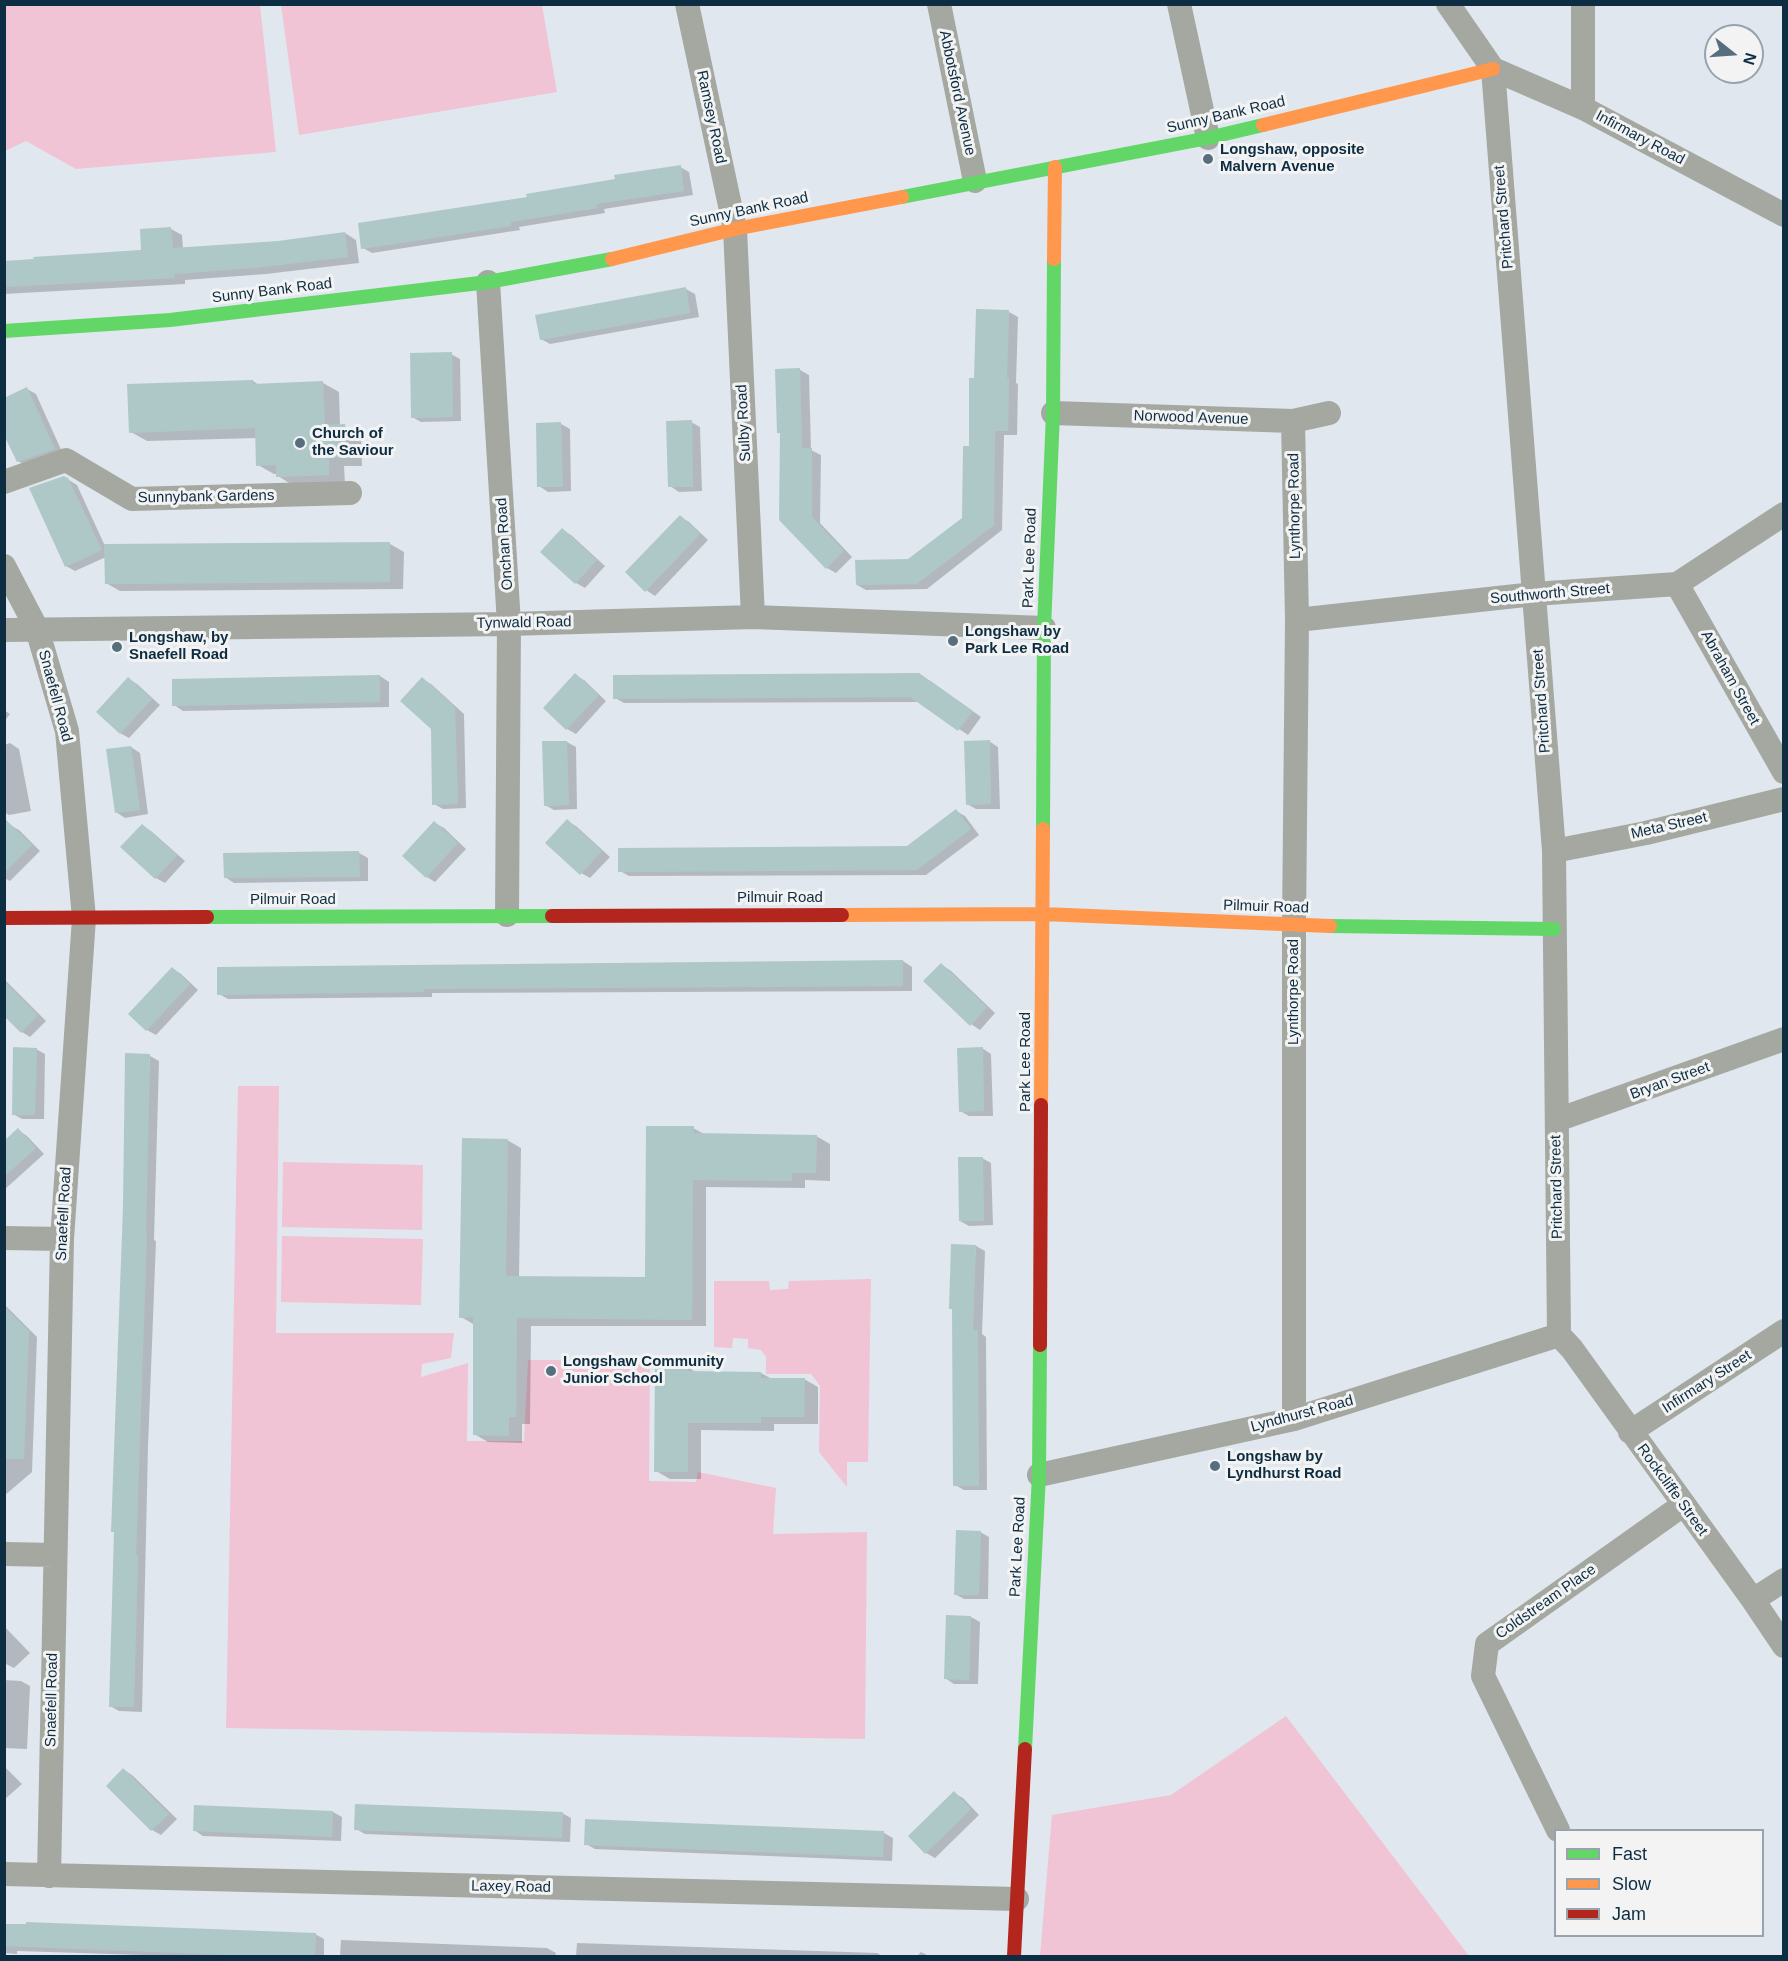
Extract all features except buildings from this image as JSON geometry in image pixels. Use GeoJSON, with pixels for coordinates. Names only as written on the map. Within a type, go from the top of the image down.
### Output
{"type":"FeatureCollection","features":[{"type":"Feature","properties":{"kind":"street","name":"Ramsey Road"},"geometry":{"type":"LineString","coordinates":[[687,4],[735,228]]}},
{"type":"Feature","properties":{"kind":"street","name":"Abbotsford Avenue"},"geometry":{"type":"LineString","coordinates":[[939,4],[975,181]]}},
{"type":"Feature","properties":{"kind":"street"},"geometry":{"type":"LineString","coordinates":[[1179,4],[1208,138]]}},
{"type":"Feature","properties":{"kind":"street"},"geometry":{"type":"LineString","coordinates":[[1583,4],[1583,108]]}},
{"type":"Feature","properties":{"kind":"street"},"geometry":{"type":"LineString","coordinates":[[1449,6],[1492,69]]}},
{"type":"Feature","properties":{"kind":"street","name":"Sunny Bank Road"},"geometry":{"type":"LineString","coordinates":[[4,331],[170,320],[488,282],[610,260],[735,228],[1208,138],[1492,69]]}},
{"type":"Feature","properties":{"kind":"street","name":"Infirmary Road"},"geometry":{"type":"LineString","coordinates":[[1492,69],[1583,108],[1784,215]]}},
{"type":"Feature","properties":{"kind":"street","name":"Pritchard Street"},"geometry":{"type":"LineString","coordinates":[[1492,69],[1554,851],[1559,1335]]}},
{"type":"Feature","properties":{"kind":"street","name":"Park Lee Road"},"geometry":{"type":"LineString","coordinates":[[1014,1956],[1039,1475],[1044,628],[1053,413],[1055,167]]}},
{"type":"Feature","properties":{"kind":"street","name":"Sulby Road"},"geometry":{"type":"LineString","coordinates":[[735,228],[753,617]]}},
{"type":"Feature","properties":{"kind":"street","name":"Onchan Road"},"geometry":{"type":"LineString","coordinates":[[488,282],[509,624],[507,915]]}},
{"type":"Feature","properties":{"kind":"street","name":"Norwood Avenue"},"geometry":{"type":"LineString","coordinates":[[1053,413],[1293,421],[1329,413]]}},
{"type":"Feature","properties":{"kind":"street","name":"Lynthorpe Road"},"geometry":{"type":"LineString","coordinates":[[1293,421],[1297,620],[1294,925],[1294,1419]]}},
{"type":"Feature","properties":{"kind":"street","name":"Sunnybank Gardens"},"geometry":{"type":"LineString","coordinates":[[4,482],[66,460],[132,499],[350,493]]}},
{"type":"Feature","properties":{"kind":"street","name":"Southworth Street"},"geometry":{"type":"LineString","coordinates":[[1297,620],[1534,594],[1677,584],[1784,514]]}},
{"type":"Feature","properties":{"kind":"street","name":"Snaefell Road"},"geometry":{"type":"LineString","coordinates":[[4,566],[37,629],[67,731],[84,918],[62,1239],[49,1876]]}},
{"type":"Feature","properties":{"kind":"street","name":"Abraham Street"},"geometry":{"type":"LineString","coordinates":[[1677,584],[1784,772]]}},
{"type":"Feature","properties":{"kind":"street","name":"Tynwald Road"},"geometry":{"type":"LineString","coordinates":[[4,630],[509,624],[753,617],[1044,628]]}},
{"type":"Feature","properties":{"kind":"street","name":"Meta Street"},"geometry":{"type":"LineString","coordinates":[[1554,851],[1646,833],[1784,799]]}},
{"type":"Feature","properties":{"kind":"street","name":"Pilmuir Road"},"geometry":{"type":"LineString","coordinates":[[4,918],[1043,914],[1294,925],[1554,929]]}},
{"type":"Feature","properties":{"kind":"street","name":"Bryan Street"},"geometry":{"type":"LineString","coordinates":[[1557,1120],[1784,1040]]}},
{"type":"Feature","properties":{"kind":"street"},"geometry":{"type":"LineString","coordinates":[[4,1238],[62,1239]]}},
{"type":"Feature","properties":{"kind":"street","name":"Infirmary Street"},"geometry":{"type":"LineString","coordinates":[[1630,1432],[1784,1331]]}},
{"type":"Feature","properties":{"kind":"street","name":"Lyndhurst Road"},"geometry":{"type":"LineString","coordinates":[[1039,1475],[1294,1419],[1559,1335]]}},
{"type":"Feature","properties":{"kind":"street","name":"Rockcliffe Street"},"geometry":{"type":"LineString","coordinates":[[1559,1335],[1572,1349],[1754,1600],[1784,1646]]}},
{"type":"Feature","properties":{"kind":"street","name":"Coldstream Place"},"geometry":{"type":"LineString","coordinates":[[1558,1829],[1483,1676],[1487,1644],[1683,1505]]}},
{"type":"Feature","properties":{"kind":"street"},"geometry":{"type":"LineString","coordinates":[[4,1554],[55,1555]]}},
{"type":"Feature","properties":{"kind":"street"},"geometry":{"type":"LineString","coordinates":[[1754,1600],[1784,1580]]}},
{"type":"Feature","properties":{"kind":"street","name":"Laxey Road"},"geometry":{"type":"LineString","coordinates":[[4,1874],[1017,1899]]}},
{"type":"Feature","properties":{"kind":"shaded area"},"geometry":{"type":"Polygon","coordinates":[[[5,4],[260,5],[276,152],[76,169],[26,141],[5,151],[5,4]]]}},
{"type":"Feature","properties":{"kind":"shaded area"},"geometry":{"type":"Polygon","coordinates":[[[281,5],[542,5],[557,92],[299,135],[281,5]]]}},
{"type":"Feature","properties":{"kind":"shaded area"},"geometry":{"type":"Polygon","coordinates":[[[238,1086],[279,1086],[276,1333],[454,1333],[451,1358],[422,1364],[421,1377],[468,1363],[467,1441],[524,1441],[528,1360],[650,1360],[649,1481],[696,1482],[698,1472],[776,1488],[773,1534],[867,1532],[865,1739],[226,1728],[238,1086]]]}},
{"type":"Feature","properties":{"kind":"shaded area"},"geometry":{"type":"Polygon","coordinates":[[[283,1162],[423,1165],[422,1230],[282,1227],[283,1162]]]}},
{"type":"Feature","properties":{"kind":"shaded area"},"geometry":{"type":"Polygon","coordinates":[[[282,1236],[423,1239],[421,1305],[281,1302],[282,1236]]]}},
{"type":"Feature","properties":{"kind":"shaded area"},"geometry":{"type":"Polygon","coordinates":[[[871,1279],[868,1462],[847,1462],[847,1487],[819,1452],[820,1386],[811,1374],[766,1374],[766,1357],[761,1350],[748,1348],[748,1339],[733,1338],[732,1348],[714,1347],[714,1281],[769,1281],[770,1290],[788,1289],[789,1281],[871,1279]]]}},
{"type":"Feature","properties":{"kind":"shaded area"},"geometry":{"type":"Polygon","coordinates":[[[1286,1716],[1469,1956],[1040,1956],[1052,1815],[1171,1795],[1286,1716]]]}},
{"type":"Feature","properties":{"kind":"traffic: fast"},"geometry":{"type":"LineString","coordinates":[[902,197],[1208,138],[1263,125]]}},
{"type":"Feature","properties":{"kind":"traffic: fast"},"geometry":{"type":"LineString","coordinates":[[4,331],[170,320],[488,282],[612,259]]}},
{"type":"Feature","properties":{"kind":"traffic: fast"},"geometry":{"type":"LineString","coordinates":[[1043,829],[1044,628],[1053,413],[1054,259]]}},
{"type":"Feature","properties":{"kind":"traffic: fast"},"geometry":{"type":"LineString","coordinates":[[207,917],[552,916]]}},
{"type":"Feature","properties":{"kind":"traffic: fast"},"geometry":{"type":"LineString","coordinates":[[1330,926],[1554,929]]}},
{"type":"Feature","properties":{"kind":"traffic: fast"},"geometry":{"type":"LineString","coordinates":[[1025,1749],[1039,1475],[1040,1345]]}},
{"type":"Feature","properties":{"kind":"traffic: slow"},"geometry":{"type":"LineString","coordinates":[[1263,125],[1493,69]]}},
{"type":"Feature","properties":{"kind":"traffic: slow"},"geometry":{"type":"LineString","coordinates":[[1054,259],[1055,167]]}},
{"type":"Feature","properties":{"kind":"traffic: slow"},"geometry":{"type":"LineString","coordinates":[[612,259],[735,229],[902,197]]}},
{"type":"Feature","properties":{"kind":"traffic: slow"},"geometry":{"type":"LineString","coordinates":[[1041,1105],[1043,829]]}},
{"type":"Feature","properties":{"kind":"traffic: slow"},"geometry":{"type":"LineString","coordinates":[[842,915],[1043,914],[1330,926]]}},
{"type":"Feature","properties":{"kind":"traffic: jam"},"geometry":{"type":"LineString","coordinates":[[552,916],[842,915]]}},
{"type":"Feature","properties":{"kind":"traffic: jam"},"geometry":{"type":"LineString","coordinates":[[4,918],[207,917]]}},
{"type":"Feature","properties":{"kind":"traffic: jam"},"geometry":{"type":"LineString","coordinates":[[1040,1345],[1041,1105]]}},
{"type":"Feature","properties":{"kind":"traffic: jam"},"geometry":{"type":"LineString","coordinates":[[1014,1956],[1025,1749]]}},
{"type":"Feature","properties":{"kind":"place","name":"Longshaw, opposite Malvern Avenue"},"geometry":{"type":"Point","coordinates":[1208,159]}},
{"type":"Feature","properties":{"kind":"place","name":"Church of the Saviour"},"geometry":{"type":"Point","coordinates":[300,443]}},
{"type":"Feature","properties":{"kind":"place","name":"Longshaw by Park Lee Road"},"geometry":{"type":"Point","coordinates":[953,641]}},
{"type":"Feature","properties":{"kind":"place","name":"Longshaw, by Snaefell Road"},"geometry":{"type":"Point","coordinates":[117,647]}},
{"type":"Feature","properties":{"kind":"place","name":"Longshaw Community Junior School"},"geometry":{"type":"Point","coordinates":[551,1371]}},
{"type":"Feature","properties":{"kind":"place","name":"Longshaw by Lyndhurst Road"},"geometry":{"type":"Point","coordinates":[1215,1466]}}]}
